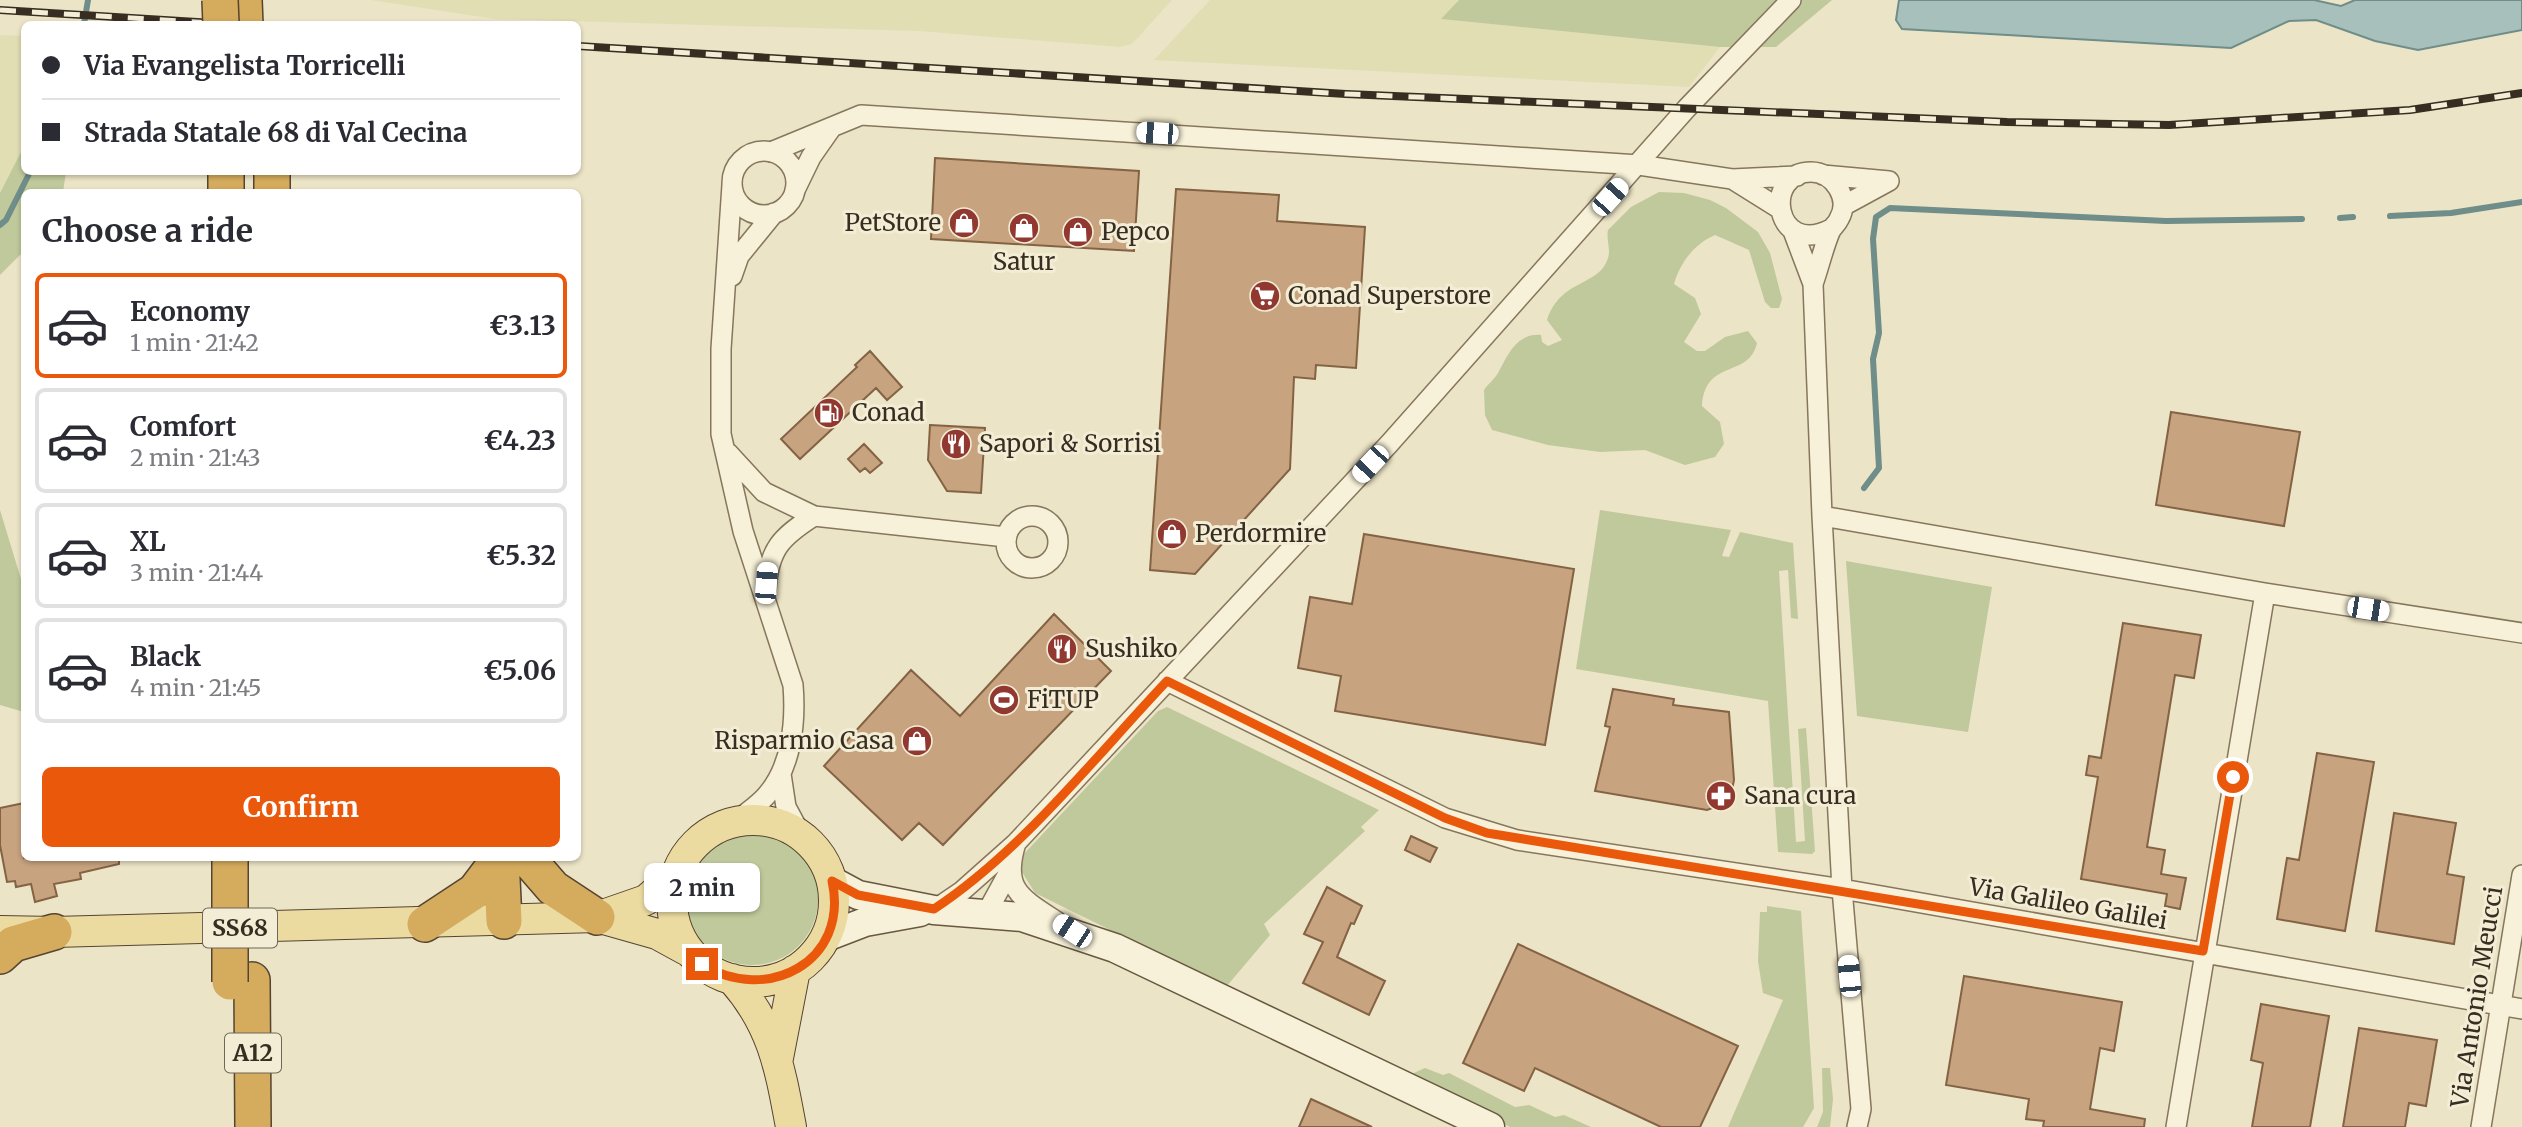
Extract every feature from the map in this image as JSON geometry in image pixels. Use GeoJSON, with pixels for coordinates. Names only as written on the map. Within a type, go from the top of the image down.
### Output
{"type":"FeatureCollection","features":[{"type":"Feature","properties":{"kind":"highway"},"geometry":{"type":"LineString","coordinates":[[220,0],[221,21]]}},
{"type":"Feature","properties":{"kind":"highway"},"geometry":{"type":"LineString","coordinates":[[244,0],[246,21]]}},
{"type":"Feature","properties":{"kind":"highway"},"geometry":{"type":"LineString","coordinates":[[230,861],[241,981]]}},
{"type":"Feature","properties":{"kind":"highway"},"geometry":{"type":"LineString","coordinates":[[229,1127],[255,861]]}},
{"type":"Feature","properties":{"kind":"highway"},"geometry":{"type":"LineString","coordinates":[[425,924],[475,891],[498,861]]}},
{"type":"Feature","properties":{"kind":"highway"},"geometry":{"type":"LineString","coordinates":[[501,861],[513,920]]}},
{"type":"Feature","properties":{"kind":"highway"},"geometry":{"type":"LineString","coordinates":[[513,920],[524,861]]}},
{"type":"Feature","properties":{"kind":"highway"},"geometry":{"type":"LineString","coordinates":[[528,861],[553,888],[597,917]]}},
{"type":"Feature","properties":{"kind":"highway"},"geometry":{"type":"LineString","coordinates":[[0,956],[13,944],[54,932]]}},
{"type":"Feature","properties":{"kind":"highway","name":"A12"},"geometry":{"type":"LineString","coordinates":[[241,981],[253,1127]]}},
{"type":"Feature","properties":{"kind":"main road","name":"SS68"},"geometry":{"type":"LineString","coordinates":[[597,917],[657,934],[690,952],[702,964],[732,979],[764,981],[795,970],[812,957],[826,937],[834,907],[832,881],[823,859],[801,835],[770,821],[737,821],[721,826],[700,840],[683,859],[676,874],[672,907],[675,923],[690,952]]}},
{"type":"Feature","properties":{"kind":"main road","name":"SS68"},"geometry":{"type":"LineString","coordinates":[[0,931],[425,924],[597,917],[646,900],[676,874]]}},
{"type":"Feature","properties":{"kind":"main road","name":"SS68"},"geometry":{"type":"LineString","coordinates":[[832,881],[858,895],[934,909],[1023,917],[1072,931],[1115,948],[1490,1127]]}},
{"type":"Feature","properties":{"kind":"main road","name":"SS68"},"geometry":{"type":"LineString","coordinates":[[826,937],[865,922],[934,909]]}},
{"type":"Feature","properties":{"kind":"main road"},"geometry":{"type":"LineString","coordinates":[[778,1058],[795,970]]}},
{"type":"Feature","properties":{"kind":"main road"},"geometry":{"type":"LineString","coordinates":[[732,979],[751,1000],[778,1058],[790,1127]]}},
{"type":"Feature","properties":{"kind":"street"},"geometry":{"type":"LineString","coordinates":[[934,909],[982,874],[991,862],[1016,843],[1389,444],[1687,108],[1791,0]]}},
{"type":"Feature","properties":{"kind":"street"},"geometry":{"type":"LineString","coordinates":[[801,835],[786,807],[781,774],[795,710],[793,685],[743,531],[721,434],[732,185],[736,169],[747,156],[771,152],[861,115],[1639,165],[1732,180],[1797,176],[1810,172],[1889,181],[1843,206]]}},
{"type":"Feature","properties":{"kind":"street"},"geometry":{"type":"LineString","coordinates":[[726,293],[739,256],[774,213],[788,204],[811,157],[833,126]]}},
{"type":"Feature","properties":{"kind":"street"},"geometry":{"type":"LineString","coordinates":[[771,152],[790,166],[795,190]]}},
{"type":"Feature","properties":{"kind":"street"},"geometry":{"type":"LineString","coordinates":[[1813,284],[1831,229],[1839,219],[1843,206],[1841,193],[1834,182],[1823,175]]}},
{"type":"Feature","properties":{"kind":"street"},"geometry":{"type":"LineString","coordinates":[[1797,176],[1787,184],[1781,195],[1780,209],[1784,221],[1793,230],[1806,236],[1819,235],[1831,229]]}},
{"type":"Feature","properties":{"kind":"street"},"geometry":{"type":"LineString","coordinates":[[1732,180],[1780,209]]}},
{"type":"Feature","properties":{"kind":"street"},"geometry":{"type":"LineString","coordinates":[[732,185],[743,207],[758,214],[774,213]]}},
{"type":"Feature","properties":{"kind":"street"},"geometry":{"type":"LineString","coordinates":[[1793,230],[1813,284],[1842,890],[1861,1109],[1857,1127]]}},
{"type":"Feature","properties":{"kind":"street"},"geometry":{"type":"LineString","coordinates":[[725,450],[764,492],[814,516],[1006,537]]}},
{"type":"Feature","properties":{"kind":"street"},"geometry":{"type":"LineString","coordinates":[[765,600],[768,565],[774,550],[795,529],[814,516]]}},
{"type":"Feature","properties":{"kind":"street"},"geometry":{"type":"LineString","coordinates":[[1822,516],[2265,593],[2522,633]]}},
{"type":"Feature","properties":{"kind":"street"},"geometry":{"type":"LineString","coordinates":[[2176,1127],[2203,951],[2265,593]]}},
{"type":"Feature","properties":{"kind":"street","name":"Via Galileo Galilei"},"geometry":{"type":"LineString","coordinates":[[1167,681],[1445,818],[1487,833],[2203,951],[2522,1009]]}},
{"type":"Feature","properties":{"kind":"street"},"geometry":{"type":"LineString","coordinates":[[737,821],[766,796],[781,774]]}},
{"type":"Feature","properties":{"kind":"street"},"geometry":{"type":"LineString","coordinates":[[1016,843],[1010,870],[1010,878],[1016,892],[1072,931]]}},
{"type":"Feature","properties":{"kind":"street"},"geometry":{"type":"LineString","coordinates":[[987,912],[1010,870]]}},
{"type":"Feature","properties":{"kind":"street"},"geometry":{"type":"LineString","coordinates":[[982,874],[981,890],[987,912]]}},
{"type":"Feature","properties":{"kind":"street","name":"Via Antonio Meucci"},"geometry":{"type":"LineString","coordinates":[[2481,1127],[2522,875]]}},
{"type":"Feature","properties":{"kind":"shaded area"},"geometry":{"type":"Polygon","coordinates":[[[371,0],[1172,0],[1132,44],[1120,47],[918,31],[495,19],[371,0]]]}},
{"type":"Feature","properties":{"kind":"shaded area"},"geometry":{"type":"Polygon","coordinates":[[[1210,0],[1459,0],[1442,19],[1720,47],[1689,87],[1154,60],[1210,0]]]}},
{"type":"Feature","properties":{"kind":"shaded area"},"geometry":{"type":"Polygon","coordinates":[[[0,35],[21,36],[21,152],[0,193],[0,35]]]}},
{"type":"Feature","properties":{"kind":"green space"},"geometry":{"type":"Polygon","coordinates":[[[1459,0],[1832,0],[1776,47],[1720,47],[1441,19],[1459,0]]]}},
{"type":"Feature","properties":{"kind":"green space"},"geometry":{"type":"Polygon","coordinates":[[[21,152],[21,175],[66,175],[63,189],[21,189],[21,254],[0,275],[0,193],[21,152]]]}},
{"type":"Feature","properties":{"kind":"green space"},"geometry":{"type":"Polygon","coordinates":[[[1659,192],[1684,193],[1710,200],[1726,208],[1758,232],[1770,253],[1782,299],[1779,308],[1771,308],[1765,302],[1749,250],[1715,235],[1694,249],[1677,276],[1674,284],[1695,298],[1701,314],[1684,342],[1697,351],[1705,351],[1725,337],[1748,331],[1757,343],[1745,361],[1719,374],[1705,391],[1702,406],[1720,422],[1724,444],[1715,457],[1685,465],[1645,450],[1600,452],[1548,445],[1492,430],[1485,415],[1484,390],[1509,353],[1519,341],[1532,335],[1541,335],[1542,342],[1548,346],[1562,340],[1547,320],[1553,306],[1561,297],[1597,274],[1603,267],[1609,255],[1608,230],[1631,207],[1659,192]]]}},
{"type":"Feature","properties":{"kind":"green space"},"geometry":{"type":"Polygon","coordinates":[[[0,510],[21,579],[21,711],[0,705],[0,510]]]}},
{"type":"Feature","properties":{"kind":"green space"},"geometry":{"type":"Polygon","coordinates":[[[1600,510],[1731,530],[1722,556],[1729,557],[1740,532],[1793,543],[1798,619],[1791,618],[1788,570],[1779,571],[1796,842],[1805,841],[1798,729],[1806,728],[1815,851],[1812,854],[1778,852],[1768,701],[1576,669],[1600,510]]]}},
{"type":"Feature","properties":{"kind":"green space"},"geometry":{"type":"Polygon","coordinates":[[[1846,561],[1992,587],[1968,732],[1857,716],[1846,561]]]}},
{"type":"Feature","properties":{"kind":"green space"},"geometry":{"type":"Polygon","coordinates":[[[1167,707],[1379,810],[1361,827],[1365,831],[1264,924],[1270,935],[1226,987],[1035,893],[1022,872],[1022,856],[1158,711],[1167,707]]]}},
{"type":"Feature","properties":{"kind":"green space"},"geometry":{"type":"Polygon","coordinates":[[[752,833],[777,838],[799,852],[813,874],[818,899],[813,924],[799,946],[777,960],[752,965],[727,960],[705,946],[691,924],[686,899],[691,874],[705,852],[727,838],[752,833]]]}},
{"type":"Feature","properties":{"kind":"green space"},"geometry":{"type":"Polygon","coordinates":[[[1767,906],[1801,911],[1814,1108],[1803,1127],[1728,1127],[1783,1000],[1763,993],[1758,961],[1760,912],[1767,912],[1767,906]]]}},
{"type":"Feature","properties":{"kind":"green space"},"geometry":{"type":"Polygon","coordinates":[[[1425,1068],[1443,1075],[1449,1073],[1515,1107],[1529,1105],[1555,1117],[1564,1115],[1591,1127],[1510,1127],[1405,1077],[1425,1068]]]}},
{"type":"Feature","properties":{"kind":"green space"},"geometry":{"type":"Polygon","coordinates":[[[1822,1068],[1830,1068],[1833,1099],[1830,1127],[1817,1127],[1823,1112],[1822,1068]]]}},
{"type":"Feature","properties":{"kind":"water"},"geometry":{"type":"Polygon","coordinates":[[[1899,0],[2314,0],[2341,6],[2355,0],[2522,0],[2522,30],[2418,50],[2375,41],[2316,20],[2289,21],[2231,48],[1902,29],[1896,20],[1899,0]]]}},
{"type":"Feature","properties":{"kind":"building"},"geometry":{"type":"Polygon","coordinates":[[[935,158],[1139,171],[1134,251],[931,239],[935,158]]]}},
{"type":"Feature","properties":{"kind":"building"},"geometry":{"type":"Polygon","coordinates":[[[1176,189],[1279,195],[1277,221],[1365,227],[1356,368],[1316,365],[1315,379],[1294,377],[1290,469],[1195,574],[1150,570],[1176,189]]]}},
{"type":"Feature","properties":{"kind":"building"},"geometry":{"type":"Polygon","coordinates":[[[870,351],[902,387],[887,400],[876,388],[800,459],[781,439],[857,367],[855,365],[870,351]]]}},
{"type":"Feature","properties":{"kind":"building"},"geometry":{"type":"Polygon","coordinates":[[[2171,412],[2300,432],[2284,526],[2156,505],[2171,412]]]}},
{"type":"Feature","properties":{"kind":"building","name":"Sapori & Sorrisi"},"geometry":{"type":"Polygon","coordinates":[[[930,425],[985,428],[981,493],[947,491],[928,460],[930,425]]]}},
{"type":"Feature","properties":{"kind":"building"},"geometry":{"type":"Polygon","coordinates":[[[864,444],[882,463],[870,473],[865,468],[860,472],[848,459],[864,444]]]}},
{"type":"Feature","properties":{"kind":"building"},"geometry":{"type":"Polygon","coordinates":[[[1364,534],[1574,569],[1545,745],[1335,711],[1341,676],[1298,668],[1310,597],[1352,604],[1364,534]]]}},
{"type":"Feature","properties":{"kind":"building","name":"Risparmio Casa"},"geometry":{"type":"Polygon","coordinates":[[[1054,614],[1111,671],[943,845],[919,823],[902,840],[824,766],[911,670],[960,716],[1054,614]]]}},
{"type":"Feature","properties":{"kind":"building"},"geometry":{"type":"Polygon","coordinates":[[[2123,623],[2201,635],[2194,678],[2175,675],[2147,847],[2165,850],[2161,874],[2186,878],[2180,909],[2165,906],[2167,894],[2081,879],[2098,777],[2086,775],[2089,756],[2101,758],[2123,623]]]}},
{"type":"Feature","properties":{"kind":"building"},"geometry":{"type":"Polygon","coordinates":[[[1613,689],[1674,699],[1673,705],[1729,712],[1734,780],[1731,795],[1718,806],[1707,810],[1595,791],[1610,727],[1605,726],[1613,689]]]}},
{"type":"Feature","properties":{"kind":"building"},"geometry":{"type":"Polygon","coordinates":[[[2317,753],[2374,762],[2345,931],[2277,919],[2287,858],[2299,860],[2317,753]]]}},
{"type":"Feature","properties":{"kind":"building"},"geometry":{"type":"Polygon","coordinates":[[[21,804],[21,861],[119,861],[119,864],[80,873],[81,879],[54,884],[57,896],[35,902],[31,884],[16,887],[15,881],[7,882],[0,845],[0,808],[21,804]]]}},
{"type":"Feature","properties":{"kind":"building"},"geometry":{"type":"Polygon","coordinates":[[[2394,813],[2456,823],[2447,874],[2464,877],[2454,944],[2376,931],[2394,813]]]}},
{"type":"Feature","properties":{"kind":"building"},"geometry":{"type":"Polygon","coordinates":[[[1411,836],[1437,848],[1430,862],[1405,850],[1411,836]]]}},
{"type":"Feature","properties":{"kind":"building"},"geometry":{"type":"Polygon","coordinates":[[[1327,887],[1362,906],[1354,924],[1351,923],[1337,957],[1385,981],[1369,1015],[1303,983],[1323,942],[1304,934],[1327,887]]]}},
{"type":"Feature","properties":{"kind":"building"},"geometry":{"type":"Polygon","coordinates":[[[1518,944],[1738,1046],[1700,1127],[1661,1127],[1535,1068],[1524,1091],[1463,1063],[1518,944]]]}},
{"type":"Feature","properties":{"kind":"building"},"geometry":{"type":"Polygon","coordinates":[[[1964,976],[2122,1002],[2114,1051],[2100,1048],[2090,1109],[2145,1119],[2144,1127],[2043,1127],[2044,1121],[2026,1119],[2029,1099],[1946,1085],[1964,976]]]}},
{"type":"Feature","properties":{"kind":"building"},"geometry":{"type":"Polygon","coordinates":[[[2261,1004],[2329,1016],[2310,1127],[2252,1127],[2263,1063],[2251,1060],[2261,1004]]]}},
{"type":"Feature","properties":{"kind":"building"},"geometry":{"type":"Polygon","coordinates":[[[2359,1028],[2437,1040],[2426,1106],[2409,1103],[2405,1127],[2343,1127],[2359,1028]]]}},
{"type":"Feature","properties":{"kind":"building"},"geometry":{"type":"Polygon","coordinates":[[[1311,1099],[1372,1127],[1299,1127],[1311,1099]]]}},
{"type":"Feature","properties":{"kind":"waterway"},"geometry":{"type":"LineString","coordinates":[[84,21],[88,0]]}},
{"type":"Feature","properties":{"kind":"waterway"},"geometry":{"type":"LineString","coordinates":[[22,189],[28,175]]}},
{"type":"Feature","properties":{"kind":"waterway"},"geometry":{"type":"LineString","coordinates":[[0,225],[6,220],[21,190]]}},
{"type":"Feature","properties":{"kind":"waterway"},"geometry":{"type":"LineString","coordinates":[[2390,216],[2451,213],[2522,202]]}},
{"type":"Feature","properties":{"kind":"waterway"},"geometry":{"type":"LineString","coordinates":[[1864,488],[1879,468],[1873,359],[1879,333],[1873,239],[1876,217],[1890,208],[2166,221],[2302,219]]}},
{"type":"Feature","properties":{"kind":"waterway"},"geometry":{"type":"LineString","coordinates":[[2340,218],[2353,217]]}},
{"type":"Feature","properties":{"kind":"railway"},"geometry":{"type":"LineString","coordinates":[[0,10],[181,21]]}},
{"type":"Feature","properties":{"kind":"railway"},"geometry":{"type":"LineString","coordinates":[[581,46],[1346,94],[2007,122],[2169,125],[2410,110],[2522,93]]}},
{"type":"Feature","properties":{"kind":"place","name":"PetStore"},"geometry":{"type":"Point","coordinates":[964,223]}},
{"type":"Feature","properties":{"kind":"place","name":"Satur"},"geometry":{"type":"Point","coordinates":[1024,228]}},
{"type":"Feature","properties":{"kind":"place","name":"Pepco"},"geometry":{"type":"Point","coordinates":[1078,232]}},
{"type":"Feature","properties":{"kind":"place","name":"Conad Superstore"},"geometry":{"type":"Point","coordinates":[1265,296]}},
{"type":"Feature","properties":{"kind":"place","name":"Conad"},"geometry":{"type":"Point","coordinates":[829,413]}},
{"type":"Feature","properties":{"kind":"place","name":"Sapori & Sorrisi"},"geometry":{"type":"Point","coordinates":[956,444]}},
{"type":"Feature","properties":{"kind":"place","name":"Perdormire"},"geometry":{"type":"Point","coordinates":[1172,534]}},
{"type":"Feature","properties":{"kind":"place","name":"Sushiko"},"geometry":{"type":"Point","coordinates":[1062,649]}},
{"type":"Feature","properties":{"kind":"place","name":"FiTUP"},"geometry":{"type":"Point","coordinates":[1004,700]}},
{"type":"Feature","properties":{"kind":"place","name":"Risparmio Casa"},"geometry":{"type":"Point","coordinates":[917,741]}},
{"type":"Feature","properties":{"kind":"place","name":"Sana cura"},"geometry":{"type":"Point","coordinates":[1721,796]}},
{"type":"Feature","properties":{"kind":"route"},"geometry":{"type":"LineString","coordinates":[[702,964],[716,973],[748,982],[778,978],[802,966],[821,946],[828,934],[834,907],[832,881],[858,895],[934,909],[962,891],[982,874],[991,862],[1016,843],[1167,681],[1445,818],[1487,833],[2203,951],[2233,777]]}}]}
